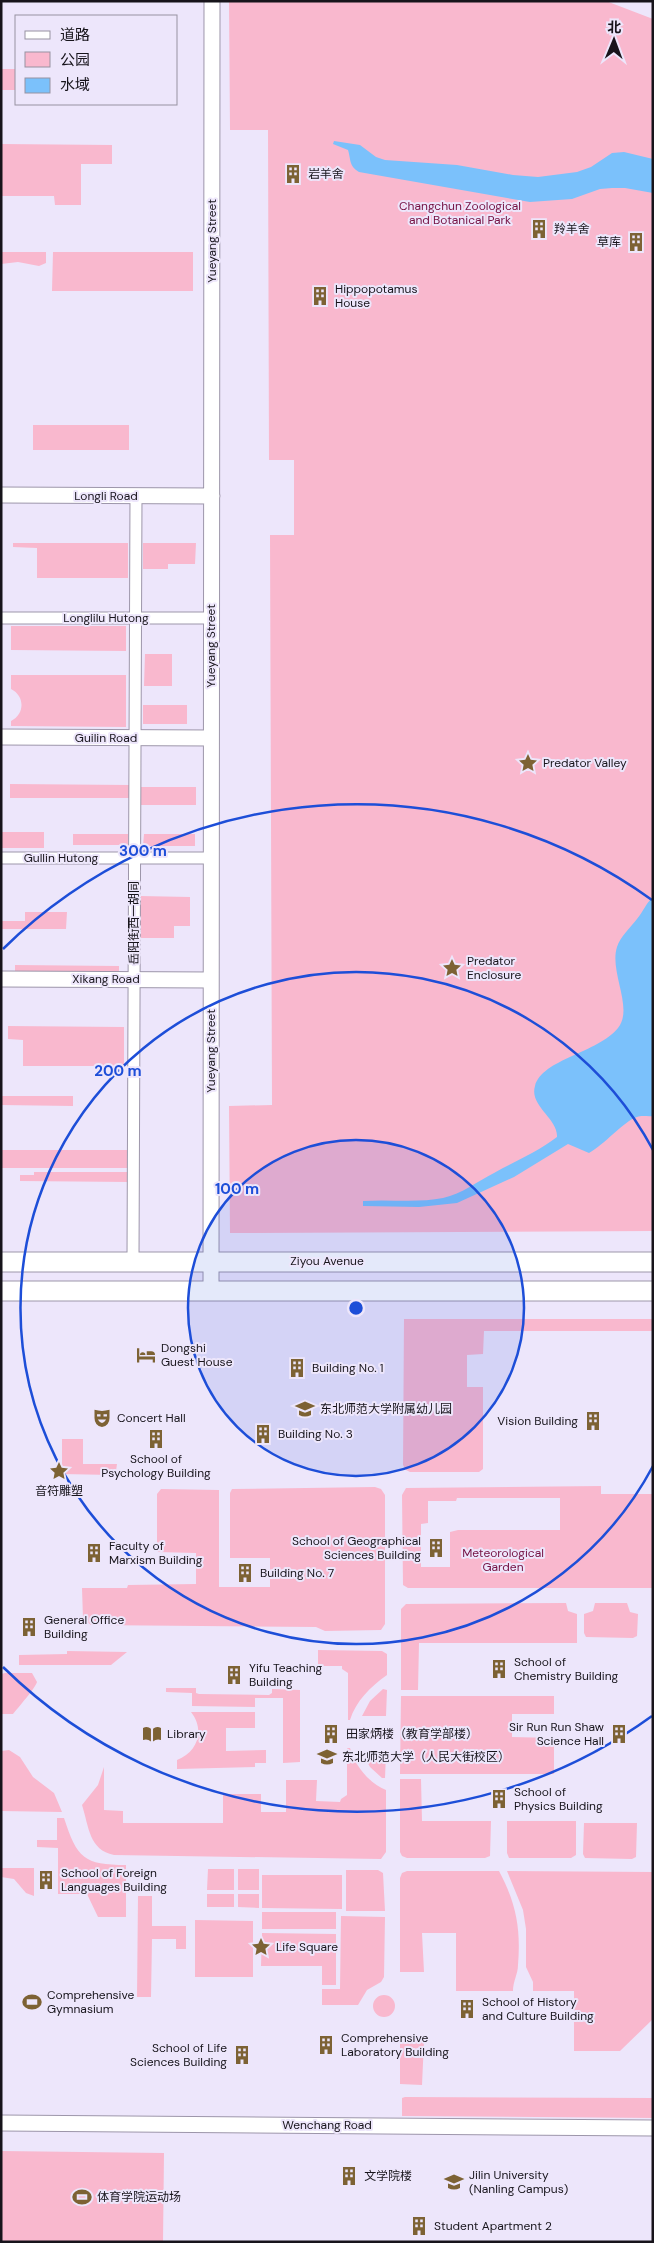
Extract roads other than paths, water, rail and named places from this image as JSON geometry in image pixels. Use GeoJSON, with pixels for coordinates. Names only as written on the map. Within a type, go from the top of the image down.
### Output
{"type":"FeatureCollection","features":[{"type":"Feature","properties":{"kind":"main road","name":"Ziyou Avenue"},"geometry":{"type":"LineString","coordinates":[[1,1262],[211,1260],[653,1262]]}},
{"type":"Feature","properties":{"kind":"main road"},"geometry":{"type":"LineString","coordinates":[[1,1291],[653,1290]]}},
{"type":"Feature","properties":{"kind":"street","name":"Yueyang Street"},"geometry":{"type":"LineString","coordinates":[[211,1291],[212,1]]}},
{"type":"Feature","properties":{"kind":"street","name":"Longli Road"},"geometry":{"type":"LineString","coordinates":[[1,495],[212,496]]}},
{"type":"Feature","properties":{"kind":"street","name":"岳阳街西一胡同"},"geometry":{"type":"LineString","coordinates":[[133,1261],[136,496]]}},
{"type":"Feature","properties":{"kind":"street","name":"Longlilu Hutong"},"geometry":{"type":"LineString","coordinates":[[1,618],[211,618]]}},
{"type":"Feature","properties":{"kind":"street","name":"Guilin Road"},"geometry":{"type":"LineString","coordinates":[[1,737],[211,738]]}},
{"type":"Feature","properties":{"kind":"street","name":"Gullin Hutong"},"geometry":{"type":"LineString","coordinates":[[1,858],[211,858]]}},
{"type":"Feature","properties":{"kind":"street","name":"Xikang Road"},"geometry":{"type":"LineString","coordinates":[[1,979],[211,980]]}},
{"type":"Feature","properties":{"kind":"street","name":"Wenchang Road"},"geometry":{"type":"LineString","coordinates":[[1,2123],[653,2128]]}},
{"type":"Feature","properties":{"kind":"water"},"geometry":{"type":"Polygon","coordinates":[[[334,141],[360,145],[376,157],[385,160],[457,165],[513,175],[538,177],[577,172],[591,167],[612,153],[624,152],[653,159],[653,193],[625,188],[612,188],[600,189],[572,199],[530,202],[359,172],[352,165],[348,150],[333,144],[334,141]]]}},
{"type":"Feature","properties":{"kind":"water"},"geometry":{"type":"Polygon","coordinates":[[[653,897],[653,1116],[639,1116],[632,1119],[589,1153],[568,1144],[514,1177],[457,1203],[419,1207],[363,1206],[363,1201],[424,1200],[450,1196],[534,1152],[557,1137],[553,1124],[536,1100],[535,1086],[548,1069],[598,1044],[618,1028],[622,1020],[623,1000],[615,957],[618,943],[653,897]]]}},
{"type":"Feature","properties":{"kind":"place","name":"岩羊舍"},"geometry":{"type":"Point","coordinates":[293,174]}},
{"type":"Feature","properties":{"kind":"place","name":"羚羊舍"},"geometry":{"type":"Point","coordinates":[539,229]}},
{"type":"Feature","properties":{"kind":"place","name":"草库"},"geometry":{"type":"Point","coordinates":[636,242]}},
{"type":"Feature","properties":{"kind":"place","name":"Hippopotamus House"},"geometry":{"type":"Point","coordinates":[320,296]}},
{"type":"Feature","properties":{"kind":"place","name":"Predator Valley"},"geometry":{"type":"Point","coordinates":[528,763]}},
{"type":"Feature","properties":{"kind":"place","name":"Predator Enclosure"},"geometry":{"type":"Point","coordinates":[452,968]}},
{"type":"Feature","properties":{"kind":"place","name":"Dongshi Guest House"},"geometry":{"type":"Point","coordinates":[146,1355]}},
{"type":"Feature","properties":{"kind":"place","name":"Building No. 1"},"geometry":{"type":"Point","coordinates":[297,1368]}},
{"type":"Feature","properties":{"kind":"place","name":"东北师范大学附属幼儿园"},"geometry":{"type":"Point","coordinates":[305,1409]}},
{"type":"Feature","properties":{"kind":"place","name":"Concert Hall"},"geometry":{"type":"Point","coordinates":[102,1418]}},
{"type":"Feature","properties":{"kind":"place","name":"Vision Building"},"geometry":{"type":"Point","coordinates":[593,1421]}},
{"type":"Feature","properties":{"kind":"place","name":"Building No. 3"},"geometry":{"type":"Point","coordinates":[263,1434]}},
{"type":"Feature","properties":{"kind":"place","name":"School of Psychology Building"},"geometry":{"type":"Point","coordinates":[156,1439]}},
{"type":"Feature","properties":{"kind":"place","name":"音符雕塑"},"geometry":{"type":"Point","coordinates":[59,1471]}},
{"type":"Feature","properties":{"kind":"place","name":"School of Geographical Sciences Building"},"geometry":{"type":"Point","coordinates":[436,1548]}},
{"type":"Feature","properties":{"kind":"place","name":"Faculty of Marxism Building"},"geometry":{"type":"Point","coordinates":[94,1553]}},
{"type":"Feature","properties":{"kind":"place","name":"Building No. 7"},"geometry":{"type":"Point","coordinates":[245,1573]}},
{"type":"Feature","properties":{"kind":"place","name":"General Office Building"},"geometry":{"type":"Point","coordinates":[29,1627]}},
{"type":"Feature","properties":{"kind":"place","name":"School of Chemistry Building"},"geometry":{"type":"Point","coordinates":[499,1669]}},
{"type":"Feature","properties":{"kind":"place","name":"Yifu Teaching Building"},"geometry":{"type":"Point","coordinates":[234,1675]}},
{"type":"Feature","properties":{"kind":"place","name":"Library"},"geometry":{"type":"Point","coordinates":[152,1734]}},
{"type":"Feature","properties":{"kind":"place","name":"田家炳楼（教育学部楼）"},"geometry":{"type":"Point","coordinates":[331,1734]}},
{"type":"Feature","properties":{"kind":"place","name":"Sir Run Run Shaw Science Hall"},"geometry":{"type":"Point","coordinates":[619,1734]}},
{"type":"Feature","properties":{"kind":"place","name":"东北师范大学（人民大街校区）"},"geometry":{"type":"Point","coordinates":[327,1757]}},
{"type":"Feature","properties":{"kind":"place","name":"School of Physics Building"},"geometry":{"type":"Point","coordinates":[499,1799]}},
{"type":"Feature","properties":{"kind":"place","name":"School of Foreign Languages Building"},"geometry":{"type":"Point","coordinates":[46,1880]}},
{"type":"Feature","properties":{"kind":"place","name":"Life Square"},"geometry":{"type":"Point","coordinates":[261,1947]}},
{"type":"Feature","properties":{"kind":"place","name":"Comprehensive Gymnasium"},"geometry":{"type":"Point","coordinates":[32,2002]}},
{"type":"Feature","properties":{"kind":"place","name":"School of History and Culture Building"},"geometry":{"type":"Point","coordinates":[467,2009]}},
{"type":"Feature","properties":{"kind":"place","name":"Comprehensive Laboratory Building"},"geometry":{"type":"Point","coordinates":[326,2045]}},
{"type":"Feature","properties":{"kind":"place","name":"School of Life Sciences Building"},"geometry":{"type":"Point","coordinates":[242,2055]}},
{"type":"Feature","properties":{"kind":"place","name":"文学院楼"},"geometry":{"type":"Point","coordinates":[349,2176]}},
{"type":"Feature","properties":{"kind":"place","name":"Jilin University (Nanling Campus)"},"geometry":{"type":"Point","coordinates":[454,2182]}},
{"type":"Feature","properties":{"kind":"place","name":"体育学院运动场"},"geometry":{"type":"Point","coordinates":[82,2197]}},
{"type":"Feature","properties":{"kind":"place","name":"Student Apartment 2"},"geometry":{"type":"Point","coordinates":[419,2226]}},
{"type":"Feature","properties":{"kind":"park label","name":"Changchun Zoological and Botanical Park"},"geometry":{"type":"Point","coordinates":[460,213]}},
{"type":"Feature","properties":{"kind":"park label","name":"Meteorological Garden"},"geometry":{"type":"Point","coordinates":[503,1560]}}]}
